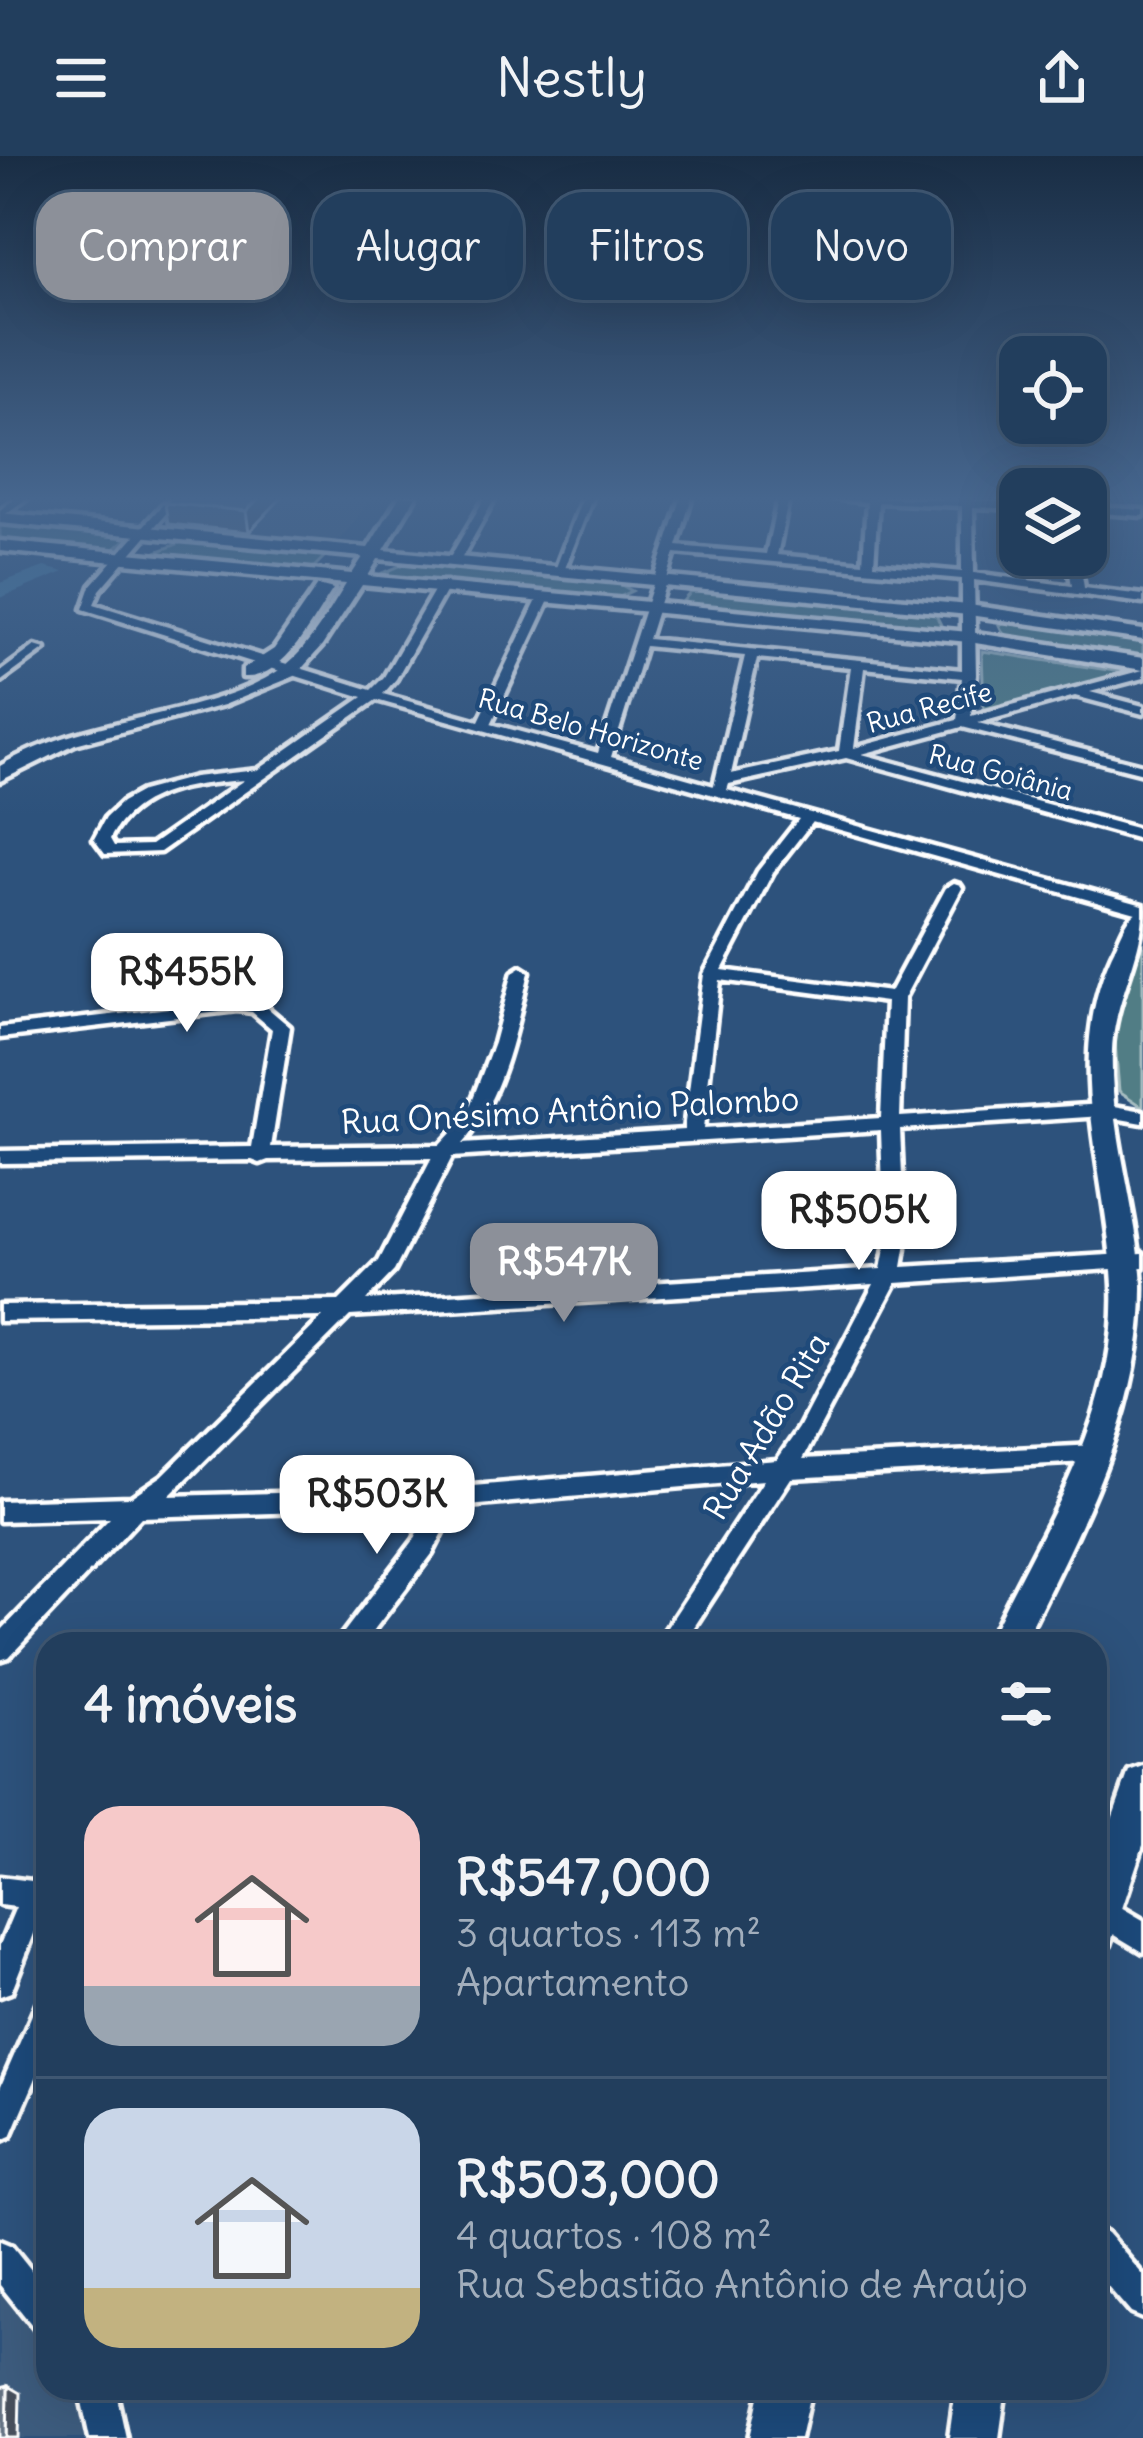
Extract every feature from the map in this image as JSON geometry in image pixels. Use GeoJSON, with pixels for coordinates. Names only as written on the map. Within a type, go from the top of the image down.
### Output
{"type":"FeatureCollection","features":[{"type":"Feature","properties":{"kind":"main road"},"geometry":{"type":"LineString","coordinates":[[2,767],[80,722],[223,685],[269,662],[313,602]]}},
{"type":"Feature","properties":{"kind":"main road"},"geometry":{"type":"LineString","coordinates":[[2,767],[91,731],[206,703],[290,672],[338,602]]}},
{"type":"Feature","properties":{"kind":"main road"},"geometry":{"type":"LineString","coordinates":[[608,602],[969,637],[1143,664]]}},
{"type":"Feature","properties":{"kind":"main road"},"geometry":{"type":"LineString","coordinates":[[892,602],[1143,635]]}},
{"type":"Feature","properties":{"kind":"main road"},"geometry":{"type":"LineString","coordinates":[[1011,1632],[1097,1454],[1119,1389],[1135,1260],[1103,1110],[1103,1013],[1113,975],[1143,913]]}},
{"type":"Feature","properties":{"kind":"main road"},"geometry":{"type":"LineString","coordinates":[[1107,1887],[1143,1784]]}},
{"type":"Feature","properties":{"kind":"main road"},"geometry":{"type":"LineString","coordinates":[[776,2438],[784,2400]]}},
{"type":"Feature","properties":{"kind":"main road"},"geometry":{"type":"LineString","coordinates":[[974,2438],[979,2400]]}},
{"type":"Feature","properties":{"kind":"street","name":"Rua Belo Horizonte"},"geometry":{"type":"LineString","coordinates":[[90,602],[87,606],[290,672],[603,759],[723,785],[1143,913]]}},
{"type":"Feature","properties":{"kind":"street"},"geometry":{"type":"LineString","coordinates":[[261,775],[198,780],[156,792],[121,812],[102,839],[110,850],[120,853],[154,850],[261,775],[374,695],[389,679],[433,602]]}},
{"type":"Feature","properties":{"kind":"street"},"geometry":{"type":"LineString","coordinates":[[484,724],[542,602]]}},
{"type":"Feature","properties":{"kind":"street"},"geometry":{"type":"LineString","coordinates":[[603,759],[653,602]]}},
{"type":"Feature","properties":{"kind":"street"},"geometry":{"type":"LineString","coordinates":[[969,602],[963,723],[1143,770]]}},
{"type":"Feature","properties":{"kind":"street"},"geometry":{"type":"LineString","coordinates":[[640,642],[969,675]]}},
{"type":"Feature","properties":{"kind":"street"},"geometry":{"type":"LineString","coordinates":[[0,678],[39,649]]}},
{"type":"Feature","properties":{"kind":"street"},"geometry":{"type":"LineString","coordinates":[[723,785],[752,653]]}},
{"type":"Feature","properties":{"kind":"street"},"geometry":{"type":"LineString","coordinates":[[846,754],[858,663]]}},
{"type":"Feature","properties":{"kind":"street","name":"Rua Recife"},"geometry":{"type":"LineString","coordinates":[[723,785],[1143,674]]}},
{"type":"Feature","properties":{"kind":"street"},"geometry":{"type":"LineString","coordinates":[[1077,694],[1143,710]]}},
{"type":"Feature","properties":{"kind":"street","name":"Rua Goiânia"},"geometry":{"type":"LineString","coordinates":[[846,754],[1143,835]]}},
{"type":"Feature","properties":{"kind":"street"},"geometry":{"type":"LineString","coordinates":[[693,1133],[712,974],[766,872],[810,815]]}},
{"type":"Feature","properties":{"kind":"street","name":"Rua Adão Rita"},"geometry":{"type":"LineString","coordinates":[[677,1632],[807,1434],[890,1274],[895,1250],[890,1121],[896,998],[954,888]]}},
{"type":"Feature","properties":{"kind":"street"},"geometry":{"type":"LineString","coordinates":[[0,1649],[134,1509],[170,1484],[387,1266],[445,1151],[474,1119],[503,1043],[520,971]]}},
{"type":"Feature","properties":{"kind":"street"},"geometry":{"type":"LineString","coordinates":[[712,974],[896,998]]}},
{"type":"Feature","properties":{"kind":"street"},"geometry":{"type":"LineString","coordinates":[[0,1034],[193,1007],[257,1008],[280,1028],[260,1157]]}},
{"type":"Feature","properties":{"kind":"street","name":"Rua Onésimo Antônio Palombo"},"geometry":{"type":"LineString","coordinates":[[0,1157],[445,1151],[1103,1110],[1143,1117]]}},
{"type":"Feature","properties":{"kind":"street"},"geometry":{"type":"LineString","coordinates":[[0,1313],[341,1309],[1135,1260]]}},
{"type":"Feature","properties":{"kind":"street"},"geometry":{"type":"LineString","coordinates":[[0,1510],[449,1498],[782,1469],[1097,1454]]}},
{"type":"Feature","properties":{"kind":"street"},"geometry":{"type":"LineString","coordinates":[[357,1632],[423,1547],[449,1498]]}},
{"type":"Feature","properties":{"kind":"street"},"geometry":{"type":"LineString","coordinates":[[0,1892],[36,1895]]}},
{"type":"Feature","properties":{"kind":"street"},"geometry":{"type":"LineString","coordinates":[[0,1981],[36,1908]]}},
{"type":"Feature","properties":{"kind":"street"},"geometry":{"type":"LineString","coordinates":[[1107,1920],[1143,1937]]}},
{"type":"Feature","properties":{"kind":"street"},"geometry":{"type":"LineString","coordinates":[[0,2126],[36,2042]]}},
{"type":"Feature","properties":{"kind":"street"},"geometry":{"type":"LineString","coordinates":[[0,2258],[36,2303]]}},
{"type":"Feature","properties":{"kind":"street"},"geometry":{"type":"LineString","coordinates":[[101,2400],[108,2438]]}},
{"type":"Feature","properties":{"kind":"shaded area"},"geometry":{"type":"Polygon","coordinates":[[[0,2283],[36,2329],[36,2400],[86,2400],[94,2438],[0,2438],[0,2283]]]}},
{"type":"Feature","properties":{"kind":"green space"},"geometry":{"type":"Polygon","coordinates":[[[686,602],[832,602],[927,612],[936,615],[941,625],[930,632],[697,609],[686,602]]]}},
{"type":"Feature","properties":{"kind":"green space"},"geometry":{"type":"Polygon","coordinates":[[[1010,620],[1143,642],[1143,663],[1017,643],[1005,637],[999,625],[1010,620]]]}},
{"type":"Feature","properties":{"kind":"green space"},"geometry":{"type":"Polygon","coordinates":[[[982,651],[1122,672],[1121,681],[984,713],[982,651]]]}},
{"type":"Feature","properties":{"kind":"green space"},"geometry":{"type":"Polygon","coordinates":[[[1143,942],[1143,1107],[1119,1091],[1113,1018],[1143,942]]]}},
{"type":"Feature","properties":{"kind":"building"},"geometry":{"type":"Polygon","coordinates":[[[8,2386],[7,2438],[0,2438],[0,2388],[8,2386]]]}}]}
